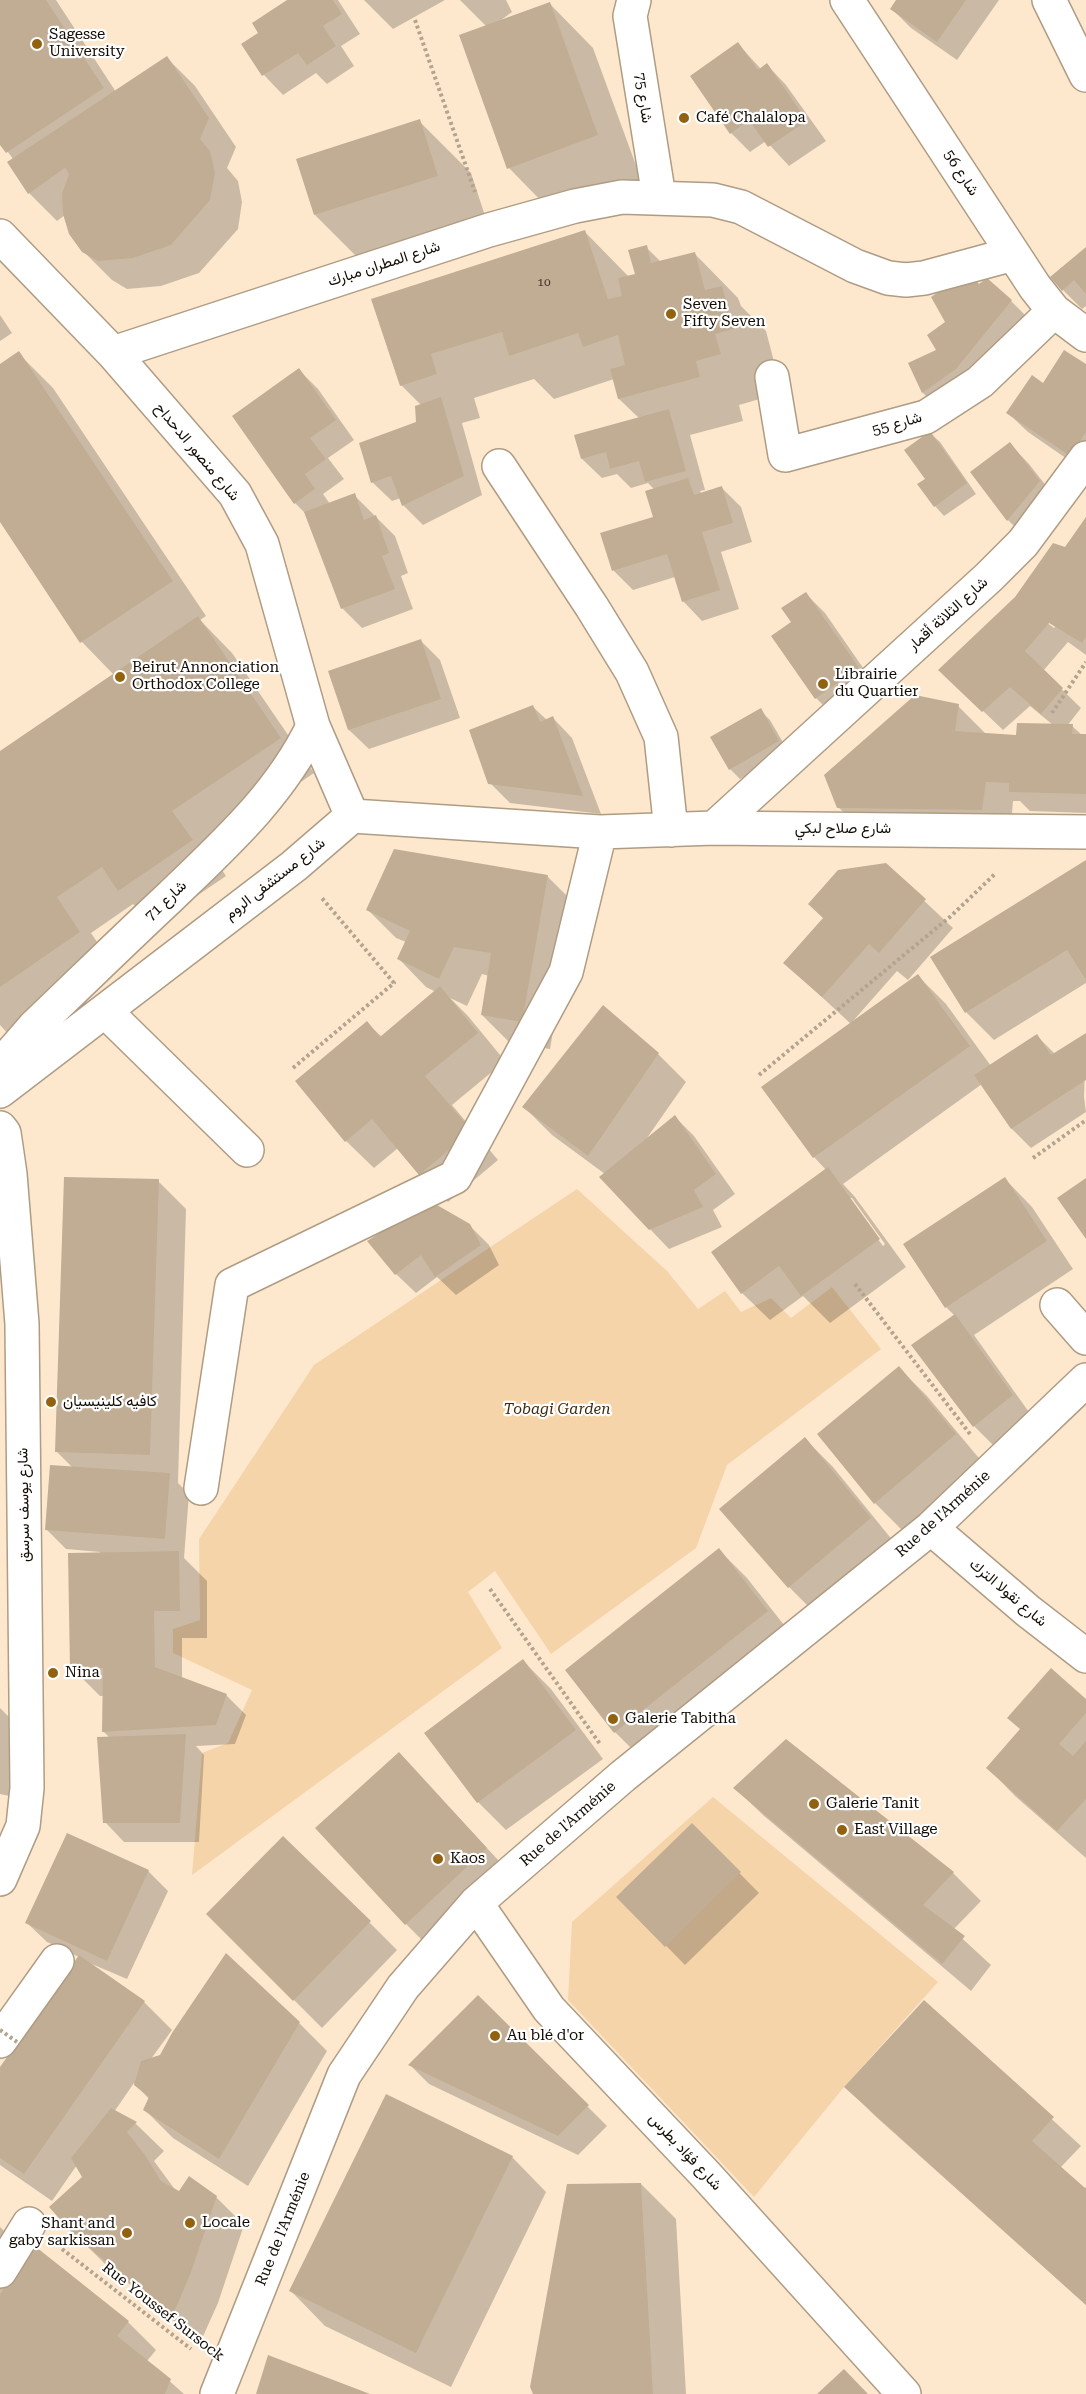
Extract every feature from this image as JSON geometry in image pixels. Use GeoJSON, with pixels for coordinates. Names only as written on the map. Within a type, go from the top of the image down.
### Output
{"type":"FeatureCollection","features":[{"type":"Feature","properties":{"kind":"street","name":"شارع 75"},"geometry":{"type":"LineString","coordinates":[[634,0],[630,16],[659,197]]}},
{"type":"Feature","properties":{"kind":"street","name":"شارع 56"},"geometry":{"type":"LineString","coordinates":[[847,0],[1013,254],[1054,311],[1086,335]]}},
{"type":"Feature","properties":{"kind":"street"},"geometry":{"type":"LineString","coordinates":[[1049,0],[1086,75]]}},
{"type":"Feature","properties":{"kind":"street","name":"شارع المطران مبارك"},"geometry":{"type":"LineString","coordinates":[[113,353],[489,230],[575,206],[610,199],[659,197],[713,200],[741,207],[855,266],[888,278],[906,280],[924,278],[1013,254]]}},
{"type":"Feature","properties":{"kind":"street","name":"شارع منصور الدحداح"},"geometry":{"type":"LineString","coordinates":[[0,236],[113,353],[235,494],[262,544],[314,726],[352,816]]}},
{"type":"Feature","properties":{"kind":"street","name":"شارع 55"},"geometry":{"type":"LineString","coordinates":[[772,377],[785,455],[926,417],[980,382],[1054,311]]}},
{"type":"Feature","properties":{"kind":"street","name":"شارع الثلاثة أقمار"},"geometry":{"type":"LineString","coordinates":[[714,828],[1003,563],[1023,543],[1086,458]]}},
{"type":"Feature","properties":{"kind":"street"},"geometry":{"type":"LineString","coordinates":[[499,466],[632,672],[661,737],[671,830]]}},
{"type":"Feature","properties":{"kind":"street","name":"شارع 71"},"geometry":{"type":"LineString","coordinates":[[0,1061],[8,1057],[34,1027],[234,835],[273,792],[299,756],[314,726]]}},
{"type":"Feature","properties":{"kind":"street"},"geometry":{"type":"LineString","coordinates":[[201,1488],[232,1285],[455,1177],[566,972],[600,832],[352,816]]}},
{"type":"Feature","properties":{"kind":"street","name":"شارع مستشفى الروم"},"geometry":{"type":"LineString","coordinates":[[0,1091],[294,866],[352,816]]}},
{"type":"Feature","properties":{"kind":"street","name":"شارع صلاح لبكي"},"geometry":{"type":"LineString","coordinates":[[600,832],[714,828],[1086,832]]}},
{"type":"Feature","properties":{"kind":"street"},"geometry":{"type":"LineString","coordinates":[[105,1011],[247,1150]]}},
{"type":"Feature","properties":{"kind":"street","name":"شارع يوسف سرسق"},"geometry":{"type":"LineString","coordinates":[[0,1128],[4,1133],[10,1174],[21,1324],[27,1788],[23,1826],[0,1879]]}},
{"type":"Feature","properties":{"kind":"street"},"geometry":{"type":"LineString","coordinates":[[1057,1305],[1086,1338]]}},
{"type":"Feature","properties":{"kind":"street","name":"Rue de l'Arménie"},"geometry":{"type":"LineString","coordinates":[[221,2384],[344,2075],[403,1987],[476,1903],[623,1776],[931,1528],[1086,1380]]}},
{"type":"Feature","properties":{"kind":"street","name":"شارع نقولا الترك"},"geometry":{"type":"LineString","coordinates":[[931,1528],[1028,1611],[1086,1656]]}},
{"type":"Feature","properties":{"kind":"street","name":"شارع فؤاد بطرس"},"geometry":{"type":"LineString","coordinates":[[476,1903],[549,2009],[699,2167],[904,2394]]}},
{"type":"Feature","properties":{"kind":"street"},"geometry":{"type":"LineString","coordinates":[[9,2042],[57,1961]]}},
{"type":"Feature","properties":{"kind":"street"},"geometry":{"type":"LineString","coordinates":[[0,2271],[29,2224]]}},
{"type":"Feature","properties":{"kind":"path"},"geometry":{"type":"LineString","coordinates":[[415,20],[489,230]]}},
{"type":"Feature","properties":{"kind":"path"},"geometry":{"type":"LineString","coordinates":[[1052,713],[1086,662]]}},
{"type":"Feature","properties":{"kind":"path"},"geometry":{"type":"LineString","coordinates":[[759,1075],[951,916],[1040,830]]}},
{"type":"Feature","properties":{"kind":"path"},"geometry":{"type":"LineString","coordinates":[[293,1068],[394,983],[294,866]]}},
{"type":"Feature","properties":{"kind":"path"},"geometry":{"type":"LineString","coordinates":[[1033,1158],[1086,1120]]}},
{"type":"Feature","properties":{"kind":"path"},"geometry":{"type":"LineString","coordinates":[[855,1284],[995,1467]]}},
{"type":"Feature","properties":{"kind":"path"},"geometry":{"type":"LineString","coordinates":[[490,1589],[623,1776]]}},
{"type":"Feature","properties":{"kind":"path"},"geometry":{"type":"LineString","coordinates":[[0,2030],[9,2042]]}},
{"type":"Feature","properties":{"kind":"path","name":"Rue Youssef Sursock"},"geometry":{"type":"LineString","coordinates":[[29,2224],[221,2384]]}},
{"type":"Feature","properties":{"kind":"green space","name":"Tobagi Garden"},"geometry":{"type":"Polygon","coordinates":[[[577,1189],[667,1271],[698,1309],[725,1291],[741,1312],[771,1298],[791,1318],[832,1287],[881,1349],[727,1465],[696,1548],[551,1654],[495,1571],[468,1592],[502,1648],[192,1875],[202,1753],[228,1743],[252,1690],[173,1653],[173,1629],[200,1620],[199,1539],[314,1365],[577,1189]]]}},
{"type":"Feature","properties":{"kind":"green space"},"geometry":{"type":"Polygon","coordinates":[[[713,1797],[938,1982],[844,2087],[754,2197],[568,2000],[572,1922],[713,1797]]]}},
{"type":"Feature","properties":{"kind":"building","name":"Sagesse University"},"geometry":{"type":"Polygon","coordinates":[[[0,0],[46,0],[104,88],[6,153],[0,145],[0,0]]]}},
{"type":"Feature","properties":{"kind":"building"},"geometry":{"type":"Polygon","coordinates":[[[287,0],[333,0],[342,14],[323,26],[336,46],[307,65],[298,53],[262,76],[241,44],[258,33],[252,23],[287,0]]]}},
{"type":"Feature","properties":{"kind":"building"},"geometry":{"type":"Polygon","coordinates":[[[896,0],[966,0],[937,42],[890,9],[896,0]]]}},
{"type":"Feature","properties":{"kind":"building"},"geometry":{"type":"Polygon","coordinates":[[[550,2],[598,135],[507,169],[459,35],[550,2]]]}},
{"type":"Feature","properties":{"kind":"building"},"geometry":{"type":"Polygon","coordinates":[[[738,42],[758,70],[767,63],[807,121],[768,147],[749,120],[730,134],[690,76],[738,42]]]}},
{"type":"Feature","properties":{"kind":"building"},"geometry":{"type":"Polygon","coordinates":[[[167,56],[209,118],[200,139],[210,151],[215,173],[210,200],[171,245],[133,258],[98,261],[82,252],[69,234],[63,214],[62,194],[69,174],[65,168],[28,194],[7,162],[167,56]]]}},
{"type":"Feature","properties":{"kind":"building"},"geometry":{"type":"Polygon","coordinates":[[[420,119],[438,176],[314,215],[296,159],[420,119]]]}},
{"type":"Feature","properties":{"kind":"building"},"geometry":{"type":"Polygon","coordinates":[[[585,230],[608,299],[622,296],[618,278],[635,274],[628,250],[647,245],[651,263],[695,252],[705,290],[722,286],[734,329],[715,334],[721,354],[696,361],[700,377],[618,399],[610,369],[625,365],[618,335],[583,347],[578,333],[509,356],[502,332],[431,354],[437,374],[400,386],[371,299],[585,230]]]}},
{"type":"Feature","properties":{"kind":"building"},"geometry":{"type":"Polygon","coordinates":[[[1086,247],[1086,294],[1074,280],[1062,291],[1050,277],[1086,247]]]}},
{"type":"Feature","properties":{"kind":"building"},"geometry":{"type":"Polygon","coordinates":[[[968,271],[979,284],[987,278],[1012,300],[956,369],[922,393],[908,363],[936,350],[927,335],[945,322],[931,297],[968,271]]]}},
{"type":"Feature","properties":{"kind":"building"},"geometry":{"type":"Polygon","coordinates":[[[1064,350],[1086,364],[1086,432],[1070,456],[1006,413],[1032,375],[1043,383],[1064,350]]]}},
{"type":"Feature","properties":{"kind":"building"},"geometry":{"type":"Polygon","coordinates":[[[19,351],[173,581],[80,643],[0,522],[0,364],[19,351]]]}},
{"type":"Feature","properties":{"kind":"building"},"geometry":{"type":"Polygon","coordinates":[[[299,368],[336,420],[310,438],[326,459],[305,474],[315,489],[294,504],[232,416],[299,368]]]}},
{"type":"Feature","properties":{"kind":"building"},"geometry":{"type":"Polygon","coordinates":[[[441,397],[464,476],[402,506],[391,476],[371,483],[359,443],[416,422],[415,406],[441,397]]]}},
{"type":"Feature","properties":{"kind":"building"},"geometry":{"type":"Polygon","coordinates":[[[669,409],[686,471],[645,482],[639,461],[610,469],[606,452],[581,459],[574,435],[669,409]]]}},
{"type":"Feature","properties":{"kind":"building"},"geometry":{"type":"Polygon","coordinates":[[[930,431],[967,483],[934,507],[917,484],[925,479],[904,450],[930,431]]]}},
{"type":"Feature","properties":{"kind":"building"},"geometry":{"type":"Polygon","coordinates":[[[1010,442],[1040,481],[1007,521],[970,472],[1010,442]]]}},
{"type":"Feature","properties":{"kind":"building"},"geometry":{"type":"Polygon","coordinates":[[[688,478],[694,495],[722,486],[733,523],[702,532],[720,590],[682,602],[667,554],[612,571],[600,533],[653,517],[645,491],[688,478]]]}},
{"type":"Feature","properties":{"kind":"building"},"geometry":{"type":"Polygon","coordinates":[[[355,493],[364,520],[376,515],[389,553],[382,556],[395,589],[341,609],[304,512],[355,493]]]}},
{"type":"Feature","properties":{"kind":"building"},"geometry":{"type":"Polygon","coordinates":[[[1086,517],[1086,637],[1082,643],[1049,623],[1025,651],[1063,688],[1041,714],[1010,687],[982,712],[938,670],[1015,597],[1053,543],[1065,547],[1086,517]]]}},
{"type":"Feature","properties":{"kind":"building"},"geometry":{"type":"Polygon","coordinates":[[[806,592],[859,668],[815,699],[771,636],[791,622],[781,608],[806,592]]]}},
{"type":"Feature","properties":{"kind":"building"},"geometry":{"type":"Polygon","coordinates":[[[198,616],[281,738],[172,811],[193,840],[118,891],[102,867],[57,897],[80,932],[0,987],[0,751],[198,616]]]}},
{"type":"Feature","properties":{"kind":"building"},"geometry":{"type":"Polygon","coordinates":[[[421,639],[441,699],[348,730],[328,671],[421,639]]]}},
{"type":"Feature","properties":{"kind":"building"},"geometry":{"type":"Polygon","coordinates":[[[915,695],[959,704],[955,731],[1016,735],[1017,723],[1073,724],[1072,734],[1086,734],[1086,794],[1009,792],[1009,783],[986,782],[982,810],[837,808],[824,775],[915,695]]]}},
{"type":"Feature","properties":{"kind":"building"},"geometry":{"type":"Polygon","coordinates":[[[533,705],[540,722],[553,716],[583,796],[488,784],[469,730],[533,705]]]}},
{"type":"Feature","properties":{"kind":"building"},"geometry":{"type":"Polygon","coordinates":[[[761,708],[779,741],[729,770],[710,737],[761,708]]]}},
{"type":"Feature","properties":{"kind":"building"},"geometry":{"type":"Polygon","coordinates":[[[394,849],[548,875],[522,1022],[481,1015],[491,953],[454,947],[439,979],[397,959],[410,931],[366,910],[394,849]]]}},
{"type":"Feature","properties":{"kind":"building"},"geometry":{"type":"Polygon","coordinates":[[[1086,860],[1086,980],[1067,950],[965,1013],[930,957],[1086,860]]]}},
{"type":"Feature","properties":{"kind":"building"},"geometry":{"type":"Polygon","coordinates":[[[886,863],[926,899],[879,953],[869,944],[822,997],[783,963],[823,918],[808,904],[838,870],[886,863]]]}},
{"type":"Feature","properties":{"kind":"building"},"geometry":{"type":"Polygon","coordinates":[[[918,974],[970,1046],[813,1158],[761,1087],[918,974]]]}},
{"type":"Feature","properties":{"kind":"building"},"geometry":{"type":"Polygon","coordinates":[[[440,986],[478,1033],[425,1076],[472,1131],[419,1175],[372,1119],[345,1142],[295,1081],[367,1021],[380,1037],[440,986]]]}},
{"type":"Feature","properties":{"kind":"building"},"geometry":{"type":"Polygon","coordinates":[[[603,1005],[659,1053],[588,1156],[522,1107],[603,1005]]]}},
{"type":"Feature","properties":{"kind":"building"},"geometry":{"type":"Polygon","coordinates":[[[1086,1033],[1086,1080],[1011,1129],[974,1075],[1037,1034],[1051,1055],[1086,1033]]]}},
{"type":"Feature","properties":{"kind":"building"},"geometry":{"type":"Polygon","coordinates":[[[675,1115],[716,1174],[694,1190],[703,1207],[649,1230],[599,1177],[675,1115]]]}},
{"type":"Feature","properties":{"kind":"building"},"geometry":{"type":"Polygon","coordinates":[[[828,1167],[880,1239],[801,1296],[779,1266],[741,1294],[711,1252],[828,1167]]]}},
{"type":"Feature","properties":{"kind":"building"},"geometry":{"type":"Polygon","coordinates":[[[64,1177],[159,1179],[150,1455],[55,1452],[64,1177]]]}},
{"type":"Feature","properties":{"kind":"building"},"geometry":{"type":"Polygon","coordinates":[[[1005,1177],[1047,1241],[945,1308],[903,1244],[1005,1177]]]}},
{"type":"Feature","properties":{"kind":"building"},"geometry":{"type":"Polygon","coordinates":[[[1086,1178],[1086,1239],[1057,1198],[1086,1178]]]}},
{"type":"Feature","properties":{"kind":"building"},"geometry":{"type":"Polygon","coordinates":[[[430,1201],[470,1224],[481,1245],[435,1277],[421,1255],[395,1275],[367,1241],[430,1201]]]}},
{"type":"Feature","properties":{"kind":"building"},"geometry":{"type":"Polygon","coordinates":[[[955,1314],[1013,1395],[973,1427],[911,1345],[955,1314]]]}},
{"type":"Feature","properties":{"kind":"building"},"geometry":{"type":"Polygon","coordinates":[[[899,1366],[956,1434],[874,1504],[817,1434],[899,1366]]]}},
{"type":"Feature","properties":{"kind":"building"},"geometry":{"type":"Polygon","coordinates":[[[805,1437],[871,1518],[788,1588],[719,1509],[805,1437]]]}},
{"type":"Feature","properties":{"kind":"building"},"geometry":{"type":"Polygon","coordinates":[[[50,1465],[170,1473],[165,1539],[45,1530],[50,1465]]]}},
{"type":"Feature","properties":{"kind":"building"},"geometry":{"type":"Polygon","coordinates":[[[719,1548],[768,1611],[614,1733],[565,1670],[719,1548]]]}},
{"type":"Feature","properties":{"kind":"building"},"geometry":{"type":"Polygon","coordinates":[[[179,1551],[180,1611],[154,1611],[155,1667],[227,1694],[216,1725],[102,1732],[103,1668],[70,1669],[68,1553],[179,1551]]]}},
{"type":"Feature","properties":{"kind":"building"},"geometry":{"type":"Polygon","coordinates":[[[523,1659],[576,1730],[477,1803],[424,1733],[523,1659]]]}},
{"type":"Feature","properties":{"kind":"building"},"geometry":{"type":"Polygon","coordinates":[[[1051,1668],[1086,1699],[1086,1713],[1059,1744],[1073,1756],[1086,1741],[1086,1799],[1057,1831],[986,1768],[1020,1729],[1007,1718],[1051,1668]]]}},
{"type":"Feature","properties":{"kind":"building"},"geometry":{"type":"Polygon","coordinates":[[[186,1734],[180,1823],[103,1823],[97,1737],[186,1734]]]}},
{"type":"Feature","properties":{"kind":"building","name":"East Village"},"geometry":{"type":"Polygon","coordinates":[[[786,1739],[954,1872],[923,1905],[965,1936],[942,1964],[733,1788],[786,1739]]]}},
{"type":"Feature","properties":{"kind":"building"},"geometry":{"type":"Polygon","coordinates":[[[399,1752],[487,1848],[405,1925],[315,1828],[399,1752]]]}},
{"type":"Feature","properties":{"kind":"building"},"geometry":{"type":"Polygon","coordinates":[[[692,1823],[741,1872],[665,1947],[616,1897],[692,1823]]]}},
{"type":"Feature","properties":{"kind":"building"},"geometry":{"type":"Polygon","coordinates":[[[67,1833],[149,1870],[107,1961],[25,1923],[67,1833]]]}},
{"type":"Feature","properties":{"kind":"building"},"geometry":{"type":"Polygon","coordinates":[[[283,1836],[371,1921],[293,2001],[206,1914],[283,1836]]]}},
{"type":"Feature","properties":{"kind":"building"},"geometry":{"type":"Polygon","coordinates":[[[226,1953],[300,2022],[219,2159],[143,2110],[149,2097],[134,2085],[141,2061],[160,2055],[172,2033],[226,1953]]]}},
{"type":"Feature","properties":{"kind":"building"},"geometry":{"type":"Polygon","coordinates":[[[79,1955],[145,2001],[24,2174],[0,2158],[0,2067],[79,1955]]]}},
{"type":"Feature","properties":{"kind":"building"},"geometry":{"type":"Polygon","coordinates":[[[478,1995],[589,2105],[558,2136],[408,2065],[478,1995]]]}},
{"type":"Feature","properties":{"kind":"building"},"geometry":{"type":"Polygon","coordinates":[[[924,2000],[1054,2117],[1032,2141],[1086,2187],[1086,2305],[844,2087],[924,2000]]]}},
{"type":"Feature","properties":{"kind":"building"},"geometry":{"type":"Polygon","coordinates":[[[386,2094],[513,2156],[416,2353],[289,2291],[386,2094]]]}},
{"type":"Feature","properties":{"kind":"building"},"geometry":{"type":"Polygon","coordinates":[[[111,2108],[137,2122],[127,2132],[161,2181],[179,2191],[189,2176],[217,2196],[190,2275],[172,2317],[74,2235],[49,2207],[82,2177],[71,2158],[111,2108]]]}},
{"type":"Feature","properties":{"kind":"building"},"geometry":{"type":"Polygon","coordinates":[[[641,2183],[653,2394],[533,2394],[530,2387],[567,2184],[641,2183]]]}},
{"type":"Feature","properties":{"kind":"building"},"geometry":{"type":"Polygon","coordinates":[[[36,2247],[129,2321],[117,2336],[171,2379],[165,2394],[0,2394],[0,2294],[36,2247]]]}},
{"type":"Feature","properties":{"kind":"building"},"geometry":{"type":"Polygon","coordinates":[[[268,2355],[370,2394],[256,2394],[268,2355]]]}},
{"type":"Feature","properties":{"kind":"building"},"geometry":{"type":"Polygon","coordinates":[[[844,2369],[868,2394],[817,2394],[844,2369]]]}},
{"type":"Feature","properties":{"kind":"place","name":"Sagesse University"},"geometry":{"type":"Point","coordinates":[37,44]}},
{"type":"Feature","properties":{"kind":"place","name":"Café Chalalopa"},"geometry":{"type":"Point","coordinates":[684,118]}},
{"type":"Feature","properties":{"kind":"place","name":"Seven Fifty Seven"},"geometry":{"type":"Point","coordinates":[671,314]}},
{"type":"Feature","properties":{"kind":"place","name":"Beirut Annonciation Orthodox College"},"geometry":{"type":"Point","coordinates":[120,677]}},
{"type":"Feature","properties":{"kind":"place","name":"Librairie du Quartier"},"geometry":{"type":"Point","coordinates":[823,684]}},
{"type":"Feature","properties":{"kind":"place","name":"كافيه كلينيسيان"},"geometry":{"type":"Point","coordinates":[51,1402]}},
{"type":"Feature","properties":{"kind":"place","name":"Nina"},"geometry":{"type":"Point","coordinates":[53,1673]}},
{"type":"Feature","properties":{"kind":"place","name":"Galerie Tabitha"},"geometry":{"type":"Point","coordinates":[613,1719]}},
{"type":"Feature","properties":{"kind":"place","name":"Galerie Tanit"},"geometry":{"type":"Point","coordinates":[814,1804]}},
{"type":"Feature","properties":{"kind":"place","name":"East Village"},"geometry":{"type":"Point","coordinates":[842,1830]}},
{"type":"Feature","properties":{"kind":"place","name":"Kaos"},"geometry":{"type":"Point","coordinates":[438,1859]}},
{"type":"Feature","properties":{"kind":"place","name":"Au blé d'or"},"geometry":{"type":"Point","coordinates":[495,2036]}},
{"type":"Feature","properties":{"kind":"place","name":"Locale"},"geometry":{"type":"Point","coordinates":[190,2223]}},
{"type":"Feature","properties":{"kind":"place","name":"Shant and gaby sarkissan"},"geometry":{"type":"Point","coordinates":[127,2233]}}]}
